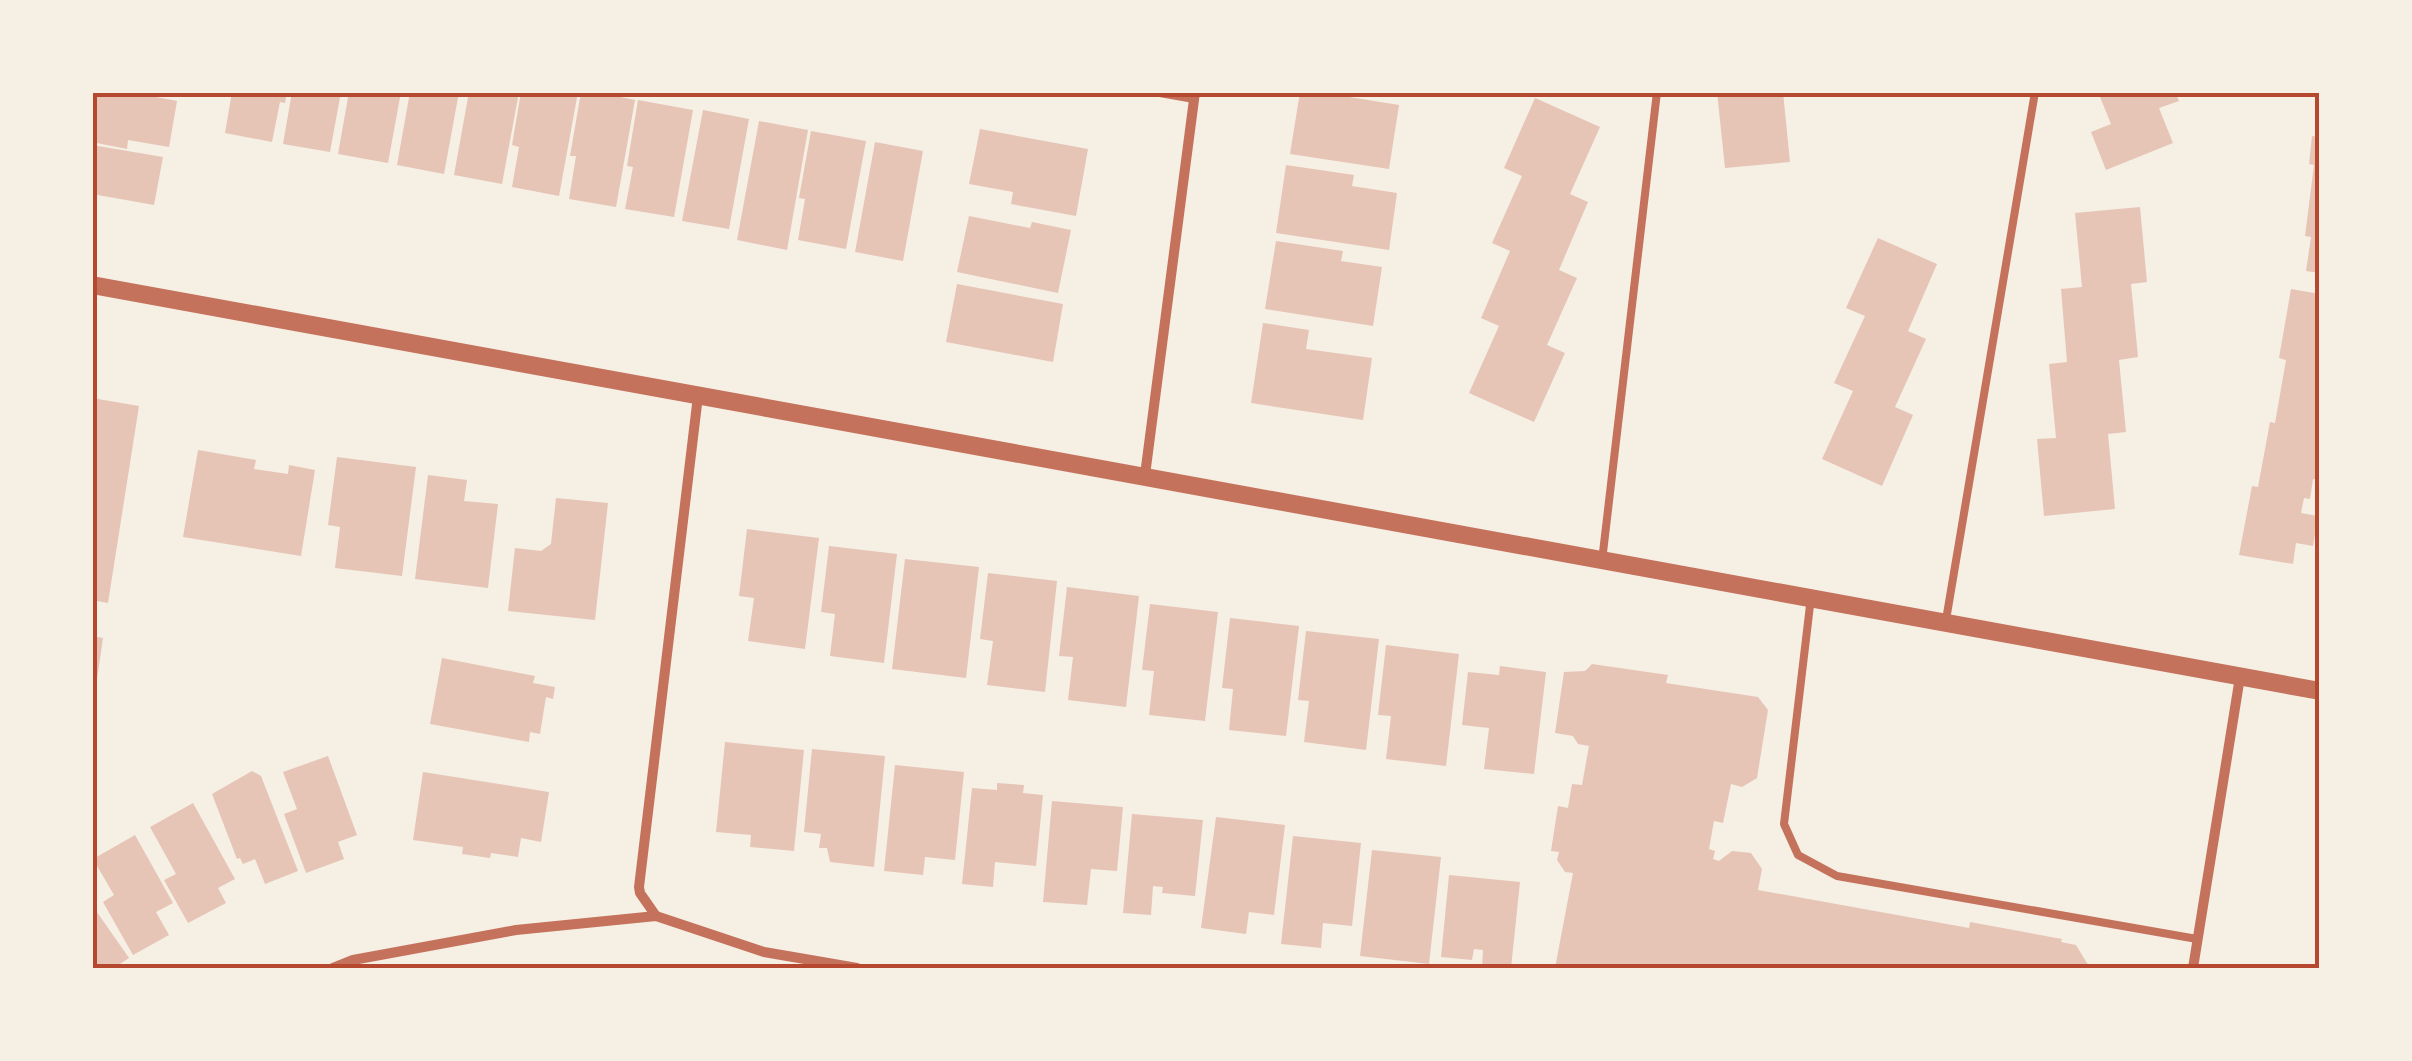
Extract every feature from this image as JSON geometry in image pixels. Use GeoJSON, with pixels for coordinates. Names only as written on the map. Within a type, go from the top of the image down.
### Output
{"type":"FeatureCollection","features":[{"type":"Feature","properties":{"kind":"street"},"geometry":{"type":"LineString","coordinates":[[1145,475],[1195,96],[1160,92]]}},
{"type":"Feature","properties":{"kind":"street"},"geometry":{"type":"LineString","coordinates":[[92,285],[2320,690]]}},
{"type":"Feature","properties":{"kind":"street"},"geometry":{"type":"LineString","coordinates":[[656,916],[638,887],[698,396]]}},
{"type":"Feature","properties":{"kind":"street"},"geometry":{"type":"LineString","coordinates":[[2192,968],[2240,677]]}},
{"type":"Feature","properties":{"kind":"street"},"geometry":{"type":"LineString","coordinates":[[332,968],[353,960],[516,930],[656,916],[764,952],[857,968]]}},
{"type":"Feature","properties":{"kind":"lane"},"geometry":{"type":"LineString","coordinates":[[1602,561],[1657,92]]}},
{"type":"Feature","properties":{"kind":"lane"},"geometry":{"type":"LineString","coordinates":[[1946,621],[2035,92]]}},
{"type":"Feature","properties":{"kind":"lane"},"geometry":{"type":"LineString","coordinates":[[1811,598],[1784,824],[1798,855],[1837,876],[2197,939]]}},
{"type":"Feature","properties":{"kind":"building"},"geometry":{"type":"Polygon","coordinates":[[[92,92],[130,92],[177,101],[169,147],[128,140],[127,149],[92,142],[92,92]]]}},
{"type":"Feature","properties":{"kind":"building"},"geometry":{"type":"Polygon","coordinates":[[[232,92],[287,92],[285,103],[280,102],[272,142],[225,133],[232,92]]]}},
{"type":"Feature","properties":{"kind":"building"},"geometry":{"type":"Polygon","coordinates":[[[292,92],[341,92],[330,152],[283,144],[292,92]]]}},
{"type":"Feature","properties":{"kind":"building"},"geometry":{"type":"Polygon","coordinates":[[[349,92],[401,92],[388,163],[338,154],[349,92]]]}},
{"type":"Feature","properties":{"kind":"building"},"geometry":{"type":"Polygon","coordinates":[[[410,92],[459,92],[444,174],[397,165],[410,92]]]}},
{"type":"Feature","properties":{"kind":"building"},"geometry":{"type":"Polygon","coordinates":[[[469,92],[519,92],[502,184],[454,175],[469,92]]]}},
{"type":"Feature","properties":{"kind":"building"},"geometry":{"type":"Polygon","coordinates":[[[521,92],[578,92],[559,196],[512,187],[519,147],[512,145],[521,92]]]}},
{"type":"Feature","properties":{"kind":"building"},"geometry":{"type":"Polygon","coordinates":[[[581,92],[635,100],[616,207],[569,199],[576,156],[570,156],[581,92]]]}},
{"type":"Feature","properties":{"kind":"building"},"geometry":{"type":"Polygon","coordinates":[[[1300,92],[1399,105],[1389,169],[1290,154],[1300,92]]]}},
{"type":"Feature","properties":{"kind":"building"},"geometry":{"type":"Polygon","coordinates":[[[1717,92],[1783,92],[1790,162],[1725,168],[1717,92]]]}},
{"type":"Feature","properties":{"kind":"building"},"geometry":{"type":"Polygon","coordinates":[[[2098,92],[2175,92],[2179,101],[2159,108],[2173,143],[2106,170],[2091,132],[2111,124],[2098,92]]]}},
{"type":"Feature","properties":{"kind":"building"},"geometry":{"type":"Polygon","coordinates":[[[1535,98],[1600,127],[1570,194],[1588,202],[1559,270],[1577,278],[1547,345],[1565,353],[1534,422],[1469,393],[1499,326],[1481,318],[1510,251],[1492,243],[1522,176],[1504,168],[1535,98]]]}},
{"type":"Feature","properties":{"kind":"building"},"geometry":{"type":"Polygon","coordinates":[[[638,100],[693,110],[674,217],[625,209],[633,167],[627,166],[638,100]]]}},
{"type":"Feature","properties":{"kind":"building"},"geometry":{"type":"Polygon","coordinates":[[[703,110],[749,119],[729,229],[682,221],[703,110]]]}},
{"type":"Feature","properties":{"kind":"building"},"geometry":{"type":"Polygon","coordinates":[[[759,121],[808,130],[787,250],[737,240],[759,121]]]}},
{"type":"Feature","properties":{"kind":"building"},"geometry":{"type":"Polygon","coordinates":[[[980,129],[1088,149],[1076,216],[1011,204],[1013,192],[969,184],[980,129]]]}},
{"type":"Feature","properties":{"kind":"building"},"geometry":{"type":"Polygon","coordinates":[[[811,131],[866,141],[846,249],[798,240],[805,199],[799,198],[811,131]]]}},
{"type":"Feature","properties":{"kind":"building"},"geometry":{"type":"Polygon","coordinates":[[[2312,136],[2320,137],[2320,273],[2306,271],[2311,237],[2305,236],[2314,165],[2309,164],[2312,136]]]}},
{"type":"Feature","properties":{"kind":"building"},"geometry":{"type":"Polygon","coordinates":[[[875,142],[923,151],[903,261],[855,252],[875,142]]]}},
{"type":"Feature","properties":{"kind":"building"},"geometry":{"type":"Polygon","coordinates":[[[92,145],[163,157],[154,205],[92,194],[92,145]]]}},
{"type":"Feature","properties":{"kind":"building"},"geometry":{"type":"Polygon","coordinates":[[[1286,165],[1354,175],[1352,186],[1397,193],[1389,250],[1276,233],[1286,165]]]}},
{"type":"Feature","properties":{"kind":"building"},"geometry":{"type":"Polygon","coordinates":[[[2140,207],[2147,282],[2131,284],[2138,357],[2119,360],[2126,432],[2108,434],[2115,509],[2044,516],[2037,439],[2056,438],[2049,364],[2067,362],[2061,289],[2082,287],[2075,213],[2140,207]]]}},
{"type":"Feature","properties":{"kind":"building"},"geometry":{"type":"Polygon","coordinates":[[[969,216],[1030,228],[1032,222],[1071,230],[1058,293],[957,272],[969,216]]]}},
{"type":"Feature","properties":{"kind":"building"},"geometry":{"type":"Polygon","coordinates":[[[1878,238],[1937,264],[1908,331],[1926,339],[1895,407],[1913,415],[1882,486],[1822,459],[1853,391],[1834,383],[1865,316],[1846,308],[1878,238]]]}},
{"type":"Feature","properties":{"kind":"building"},"geometry":{"type":"Polygon","coordinates":[[[1276,241],[1343,251],[1341,261],[1382,267],[1373,326],[1265,309],[1276,241]]]}},
{"type":"Feature","properties":{"kind":"building"},"geometry":{"type":"Polygon","coordinates":[[[957,284],[1063,304],[1053,362],[946,342],[957,284]]]}},
{"type":"Feature","properties":{"kind":"building"},"geometry":{"type":"Polygon","coordinates":[[[2291,289],[2320,294],[2320,480],[2313,479],[2310,499],[2304,498],[2301,513],[2318,516],[2313,546],[2296,543],[2293,564],[2239,555],[2252,486],[2258,487],[2270,422],[2275,423],[2286,360],[2279,358],[2291,289]]]}},
{"type":"Feature","properties":{"kind":"building"},"geometry":{"type":"Polygon","coordinates":[[[1263,323],[1309,330],[1306,349],[1372,358],[1363,420],[1251,403],[1263,323]]]}},
{"type":"Feature","properties":{"kind":"building"},"geometry":{"type":"Polygon","coordinates":[[[92,398],[139,406],[108,603],[92,600],[92,398]]]}},
{"type":"Feature","properties":{"kind":"building"},"geometry":{"type":"Polygon","coordinates":[[[198,450],[256,460],[254,469],[288,474],[289,465],[315,470],[301,556],[183,537],[198,450]]]}},
{"type":"Feature","properties":{"kind":"building"},"geometry":{"type":"Polygon","coordinates":[[[337,457],[416,467],[402,576],[335,568],[340,527],[328,525],[337,457]]]}},
{"type":"Feature","properties":{"kind":"building"},"geometry":{"type":"Polygon","coordinates":[[[428,475],[467,480],[464,501],[498,504],[488,588],[415,579],[428,475]]]}},
{"type":"Feature","properties":{"kind":"building"},"geometry":{"type":"Polygon","coordinates":[[[556,498],[608,503],[595,620],[508,611],[515,548],[541,551],[551,544],[556,498]]]}},
{"type":"Feature","properties":{"kind":"building"},"geometry":{"type":"Polygon","coordinates":[[[747,529],[819,538],[805,649],[748,641],[754,598],[739,596],[747,529]]]}},
{"type":"Feature","properties":{"kind":"building"},"geometry":{"type":"Polygon","coordinates":[[[829,546],[897,554],[884,663],[830,656],[835,614],[821,612],[829,546]]]}},
{"type":"Feature","properties":{"kind":"building"},"geometry":{"type":"Polygon","coordinates":[[[905,559],[979,567],[966,678],[892,669],[905,559]]]}},
{"type":"Feature","properties":{"kind":"building"},"geometry":{"type":"Polygon","coordinates":[[[988,573],[1057,581],[1045,692],[987,685],[993,641],[980,639],[988,573]]]}},
{"type":"Feature","properties":{"kind":"building"},"geometry":{"type":"Polygon","coordinates":[[[1067,587],[1139,596],[1126,707],[1068,700],[1073,657],[1059,656],[1067,587]]]}},
{"type":"Feature","properties":{"kind":"building"},"geometry":{"type":"Polygon","coordinates":[[[1150,604],[1218,612],[1205,721],[1149,715],[1154,671],[1142,670],[1150,604]]]}},
{"type":"Feature","properties":{"kind":"building"},"geometry":{"type":"Polygon","coordinates":[[[1230,618],[1299,626],[1286,736],[1229,730],[1233,689],[1222,688],[1230,618]]]}},
{"type":"Feature","properties":{"kind":"building"},"geometry":{"type":"Polygon","coordinates":[[[1306,631],[1379,639],[1366,750],[1304,742],[1309,701],[1298,700],[1306,631]]]}},
{"type":"Feature","properties":{"kind":"building"},"geometry":{"type":"Polygon","coordinates":[[[92,636],[103,638],[95,693],[92,693],[92,636]]]}},
{"type":"Feature","properties":{"kind":"building"},"geometry":{"type":"Polygon","coordinates":[[[1386,645],[1459,654],[1446,766],[1386,759],[1391,716],[1378,715],[1386,645]]]}},
{"type":"Feature","properties":{"kind":"building"},"geometry":{"type":"Polygon","coordinates":[[[442,658],[535,676],[533,683],[555,687],[553,699],[546,697],[540,734],[530,732],[529,742],[430,724],[442,658]]]}},
{"type":"Feature","properties":{"kind":"building"},"geometry":{"type":"Polygon","coordinates":[[[1592,664],[1668,675],[1666,683],[1758,697],[1768,710],[1757,778],[1742,787],[1731,784],[1723,823],[1714,821],[1709,849],[1715,851],[1713,859],[1719,861],[1732,851],[1751,853],[1762,869],[1758,890],[1969,928],[1970,922],[2062,939],[2061,942],[2076,945],[2090,968],[1555,968],[1573,873],[1565,872],[1557,860],[1559,852],[1551,851],[1558,806],[1568,808],[1572,784],[1582,785],[1589,746],[1578,744],[1573,736],[1555,733],[1564,672],[1585,671],[1592,664]]]}},
{"type":"Feature","properties":{"kind":"building"},"geometry":{"type":"Polygon","coordinates":[[[1500,666],[1546,672],[1534,774],[1484,769],[1489,728],[1462,725],[1468,672],[1499,675],[1500,666]]]}},
{"type":"Feature","properties":{"kind":"building"},"geometry":{"type":"Polygon","coordinates":[[[725,742],[804,750],[794,851],[750,847],[751,835],[716,832],[725,742]]]}},
{"type":"Feature","properties":{"kind":"building"},"geometry":{"type":"Polygon","coordinates":[[[812,749],[885,756],[874,867],[830,862],[827,848],[819,848],[821,834],[804,832],[812,749]]]}},
{"type":"Feature","properties":{"kind":"building"},"geometry":{"type":"Polygon","coordinates":[[[328,756],[357,835],[338,842],[344,859],[306,873],[284,814],[297,809],[283,772],[328,756]]]}},
{"type":"Feature","properties":{"kind":"building"},"geometry":{"type":"Polygon","coordinates":[[[895,765],[964,772],[955,860],[925,857],[923,875],[884,871],[895,765]]]}},
{"type":"Feature","properties":{"kind":"building"},"geometry":{"type":"Polygon","coordinates":[[[252,771],[261,776],[298,871],[265,884],[255,859],[243,864],[237,859],[212,794],[252,771]]]}},
{"type":"Feature","properties":{"kind":"building"},"geometry":{"type":"Polygon","coordinates":[[[423,772],[549,792],[541,842],[521,838],[518,857],[491,853],[490,858],[462,854],[463,847],[413,840],[423,772]]]}},
{"type":"Feature","properties":{"kind":"building"},"geometry":{"type":"Polygon","coordinates":[[[997,783],[1024,785],[1023,793],[1043,795],[1036,866],[995,862],[993,887],[962,884],[972,788],[997,790],[997,783]]]}},
{"type":"Feature","properties":{"kind":"building"},"geometry":{"type":"Polygon","coordinates":[[[1052,801],[1123,807],[1117,871],[1091,869],[1087,905],[1043,902],[1052,801]]]}},
{"type":"Feature","properties":{"kind":"building"},"geometry":{"type":"Polygon","coordinates":[[[193,803],[235,879],[218,888],[226,903],[188,923],[164,880],[176,874],[150,827],[193,803]]]}},
{"type":"Feature","properties":{"kind":"building"},"geometry":{"type":"Polygon","coordinates":[[[1132,814],[1203,820],[1195,896],[1162,893],[1163,887],[1153,886],[1151,915],[1123,913],[1132,814]]]}},
{"type":"Feature","properties":{"kind":"building"},"geometry":{"type":"Polygon","coordinates":[[[1216,817],[1285,825],[1274,915],[1249,912],[1246,934],[1201,928],[1216,817]]]}},
{"type":"Feature","properties":{"kind":"building"},"geometry":{"type":"Polygon","coordinates":[[[135,835],[173,903],[156,912],[169,935],[133,955],[103,902],[114,895],[93,859],[135,835]]]}},
{"type":"Feature","properties":{"kind":"building"},"geometry":{"type":"Polygon","coordinates":[[[1293,836],[1361,843],[1352,926],[1323,923],[1321,948],[1281,944],[1293,836]]]}},
{"type":"Feature","properties":{"kind":"building"},"geometry":{"type":"Polygon","coordinates":[[[1372,850],[1441,857],[1429,964],[1360,956],[1372,850]]]}},
{"type":"Feature","properties":{"kind":"building"},"geometry":{"type":"Polygon","coordinates":[[[1449,875],[1520,882],[1511,968],[1482,968],[1483,950],[1474,949],[1472,960],[1441,957],[1449,875]]]}},
{"type":"Feature","properties":{"kind":"building"},"geometry":{"type":"Polygon","coordinates":[[[92,905],[129,958],[114,968],[92,968],[92,905]]]}}]}
